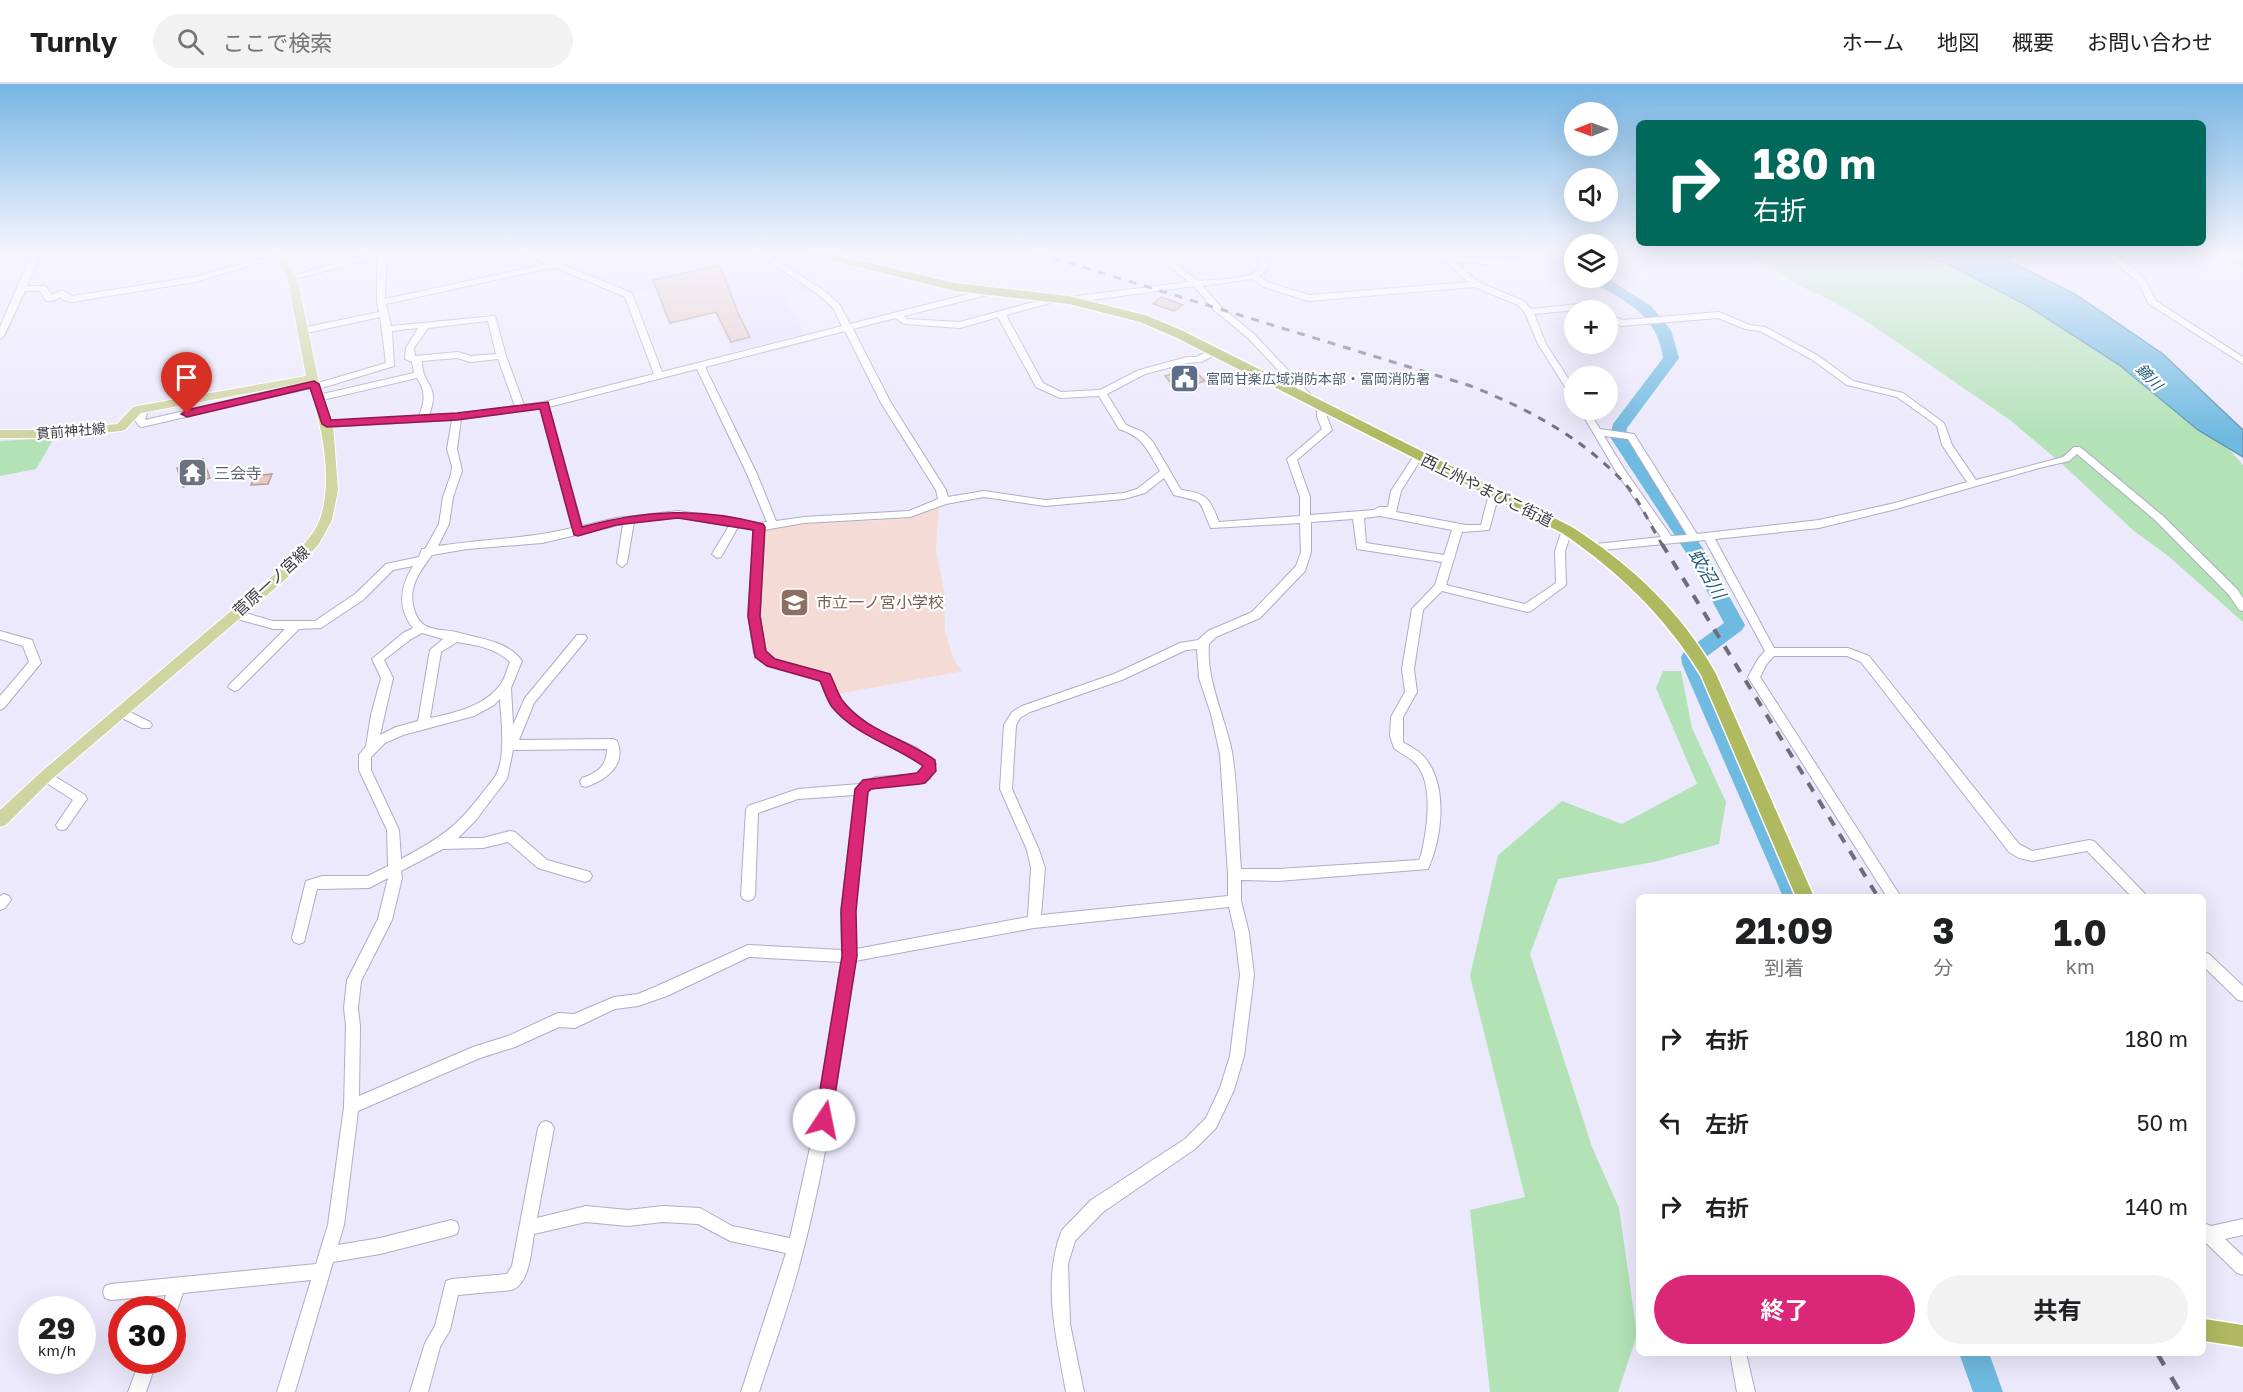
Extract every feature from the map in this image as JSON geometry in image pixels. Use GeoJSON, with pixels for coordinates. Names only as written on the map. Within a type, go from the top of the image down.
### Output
{"type":"FeatureCollection","features":[{"type":"Feature","properties":{"kind":"highway","name":"西上州やまびこ街道"},"geometry":{"type":"LineString","coordinates":[[1124,314],[1144,319],[1214,352],[1567,530],[1596,548],[1634,579],[1665,610],[1692,644],[1708,674],[1804,894]]}},
{"type":"Feature","properties":{"kind":"highway"},"geometry":{"type":"LineString","coordinates":[[2206,1330],[2243,1336]]}},
{"type":"Feature","properties":{"kind":"main road","name":"菅原一ノ宮線"},"geometry":{"type":"LineString","coordinates":[[0,820],[46,776],[288,570],[314,541],[326,520],[332,490],[327,424],[315,387],[300,314]]}},
{"type":"Feature","properties":{"kind":"main road","name":"貫前神社線"},"geometry":{"type":"LineString","coordinates":[[0,434],[56,434],[121,427],[137,410],[315,387]]}},
{"type":"Feature","properties":{"kind":"street"},"geometry":{"type":"LineString","coordinates":[[0,336],[10,314]]}},
{"type":"Feature","properties":{"kind":"street"},"geometry":{"type":"LineString","coordinates":[[303,331],[384,314]]}},
{"type":"Feature","properties":{"kind":"street"},"geometry":{"type":"LineString","coordinates":[[384,314],[391,364]]}},
{"type":"Feature","properties":{"kind":"street"},"geometry":{"type":"LineString","coordinates":[[636,314],[659,376]]}},
{"type":"Feature","properties":{"kind":"street"},"geometry":{"type":"LineString","coordinates":[[841,314],[886,404],[941,490],[944,501]]}},
{"type":"Feature","properties":{"kind":"street"},"geometry":{"type":"LineString","coordinates":[[327,424],[457,417],[544,405],[904,314]]}},
{"type":"Feature","properties":{"kind":"street"},"geometry":{"type":"LineString","coordinates":[[897,316],[904,321],[960,325],[1000,314]]}},
{"type":"Feature","properties":{"kind":"street"},"geometry":{"type":"LineString","coordinates":[[1000,314],[1039,385],[1060,395],[1102,393],[1142,372],[1187,360],[1198,360],[1214,352]]}},
{"type":"Feature","properties":{"kind":"street"},"geometry":{"type":"LineString","coordinates":[[1034,922],[1038,868],[1033,850],[1006,789],[1010,725],[1016,715],[1026,709],[1118,677],[1184,646],[1202,644],[1212,634],[1256,615],[1301,568],[1306,552],[1305,496],[1292,459],[1327,430],[1316,403],[1251,336],[1223,314]]}},
{"type":"Feature","properties":{"kind":"street"},"geometry":{"type":"LineString","coordinates":[[1530,314],[1542,344],[1564,379]]}},
{"type":"Feature","properties":{"kind":"street"},"geometry":{"type":"LineString","coordinates":[[2171,314],[2243,361]]}},
{"type":"Feature","properties":{"kind":"street"},"geometry":{"type":"LineString","coordinates":[[1618,322],[1719,315],[1748,327],[1762,329],[1814,357],[1850,383],[1900,395],[1931,417],[1941,425],[1947,444],[1974,484]]}},
{"type":"Feature","properties":{"kind":"street"},"geometry":{"type":"LineString","coordinates":[[387,330],[470,323],[492,318],[501,356],[521,408]]}},
{"type":"Feature","properties":{"kind":"street"},"geometry":{"type":"LineString","coordinates":[[423,419],[430,396],[418,375],[410,348],[425,325]]}},
{"type":"Feature","properties":{"kind":"street"},"geometry":{"type":"LineString","coordinates":[[315,387],[413,359],[458,355],[470,360],[501,356]]}},
{"type":"Feature","properties":{"kind":"street"},"geometry":{"type":"LineString","coordinates":[[700,366],[752,474],[773,525]]}},
{"type":"Feature","properties":{"kind":"street"},"geometry":{"type":"LineString","coordinates":[[315,387],[418,375]]}},
{"type":"Feature","properties":{"kind":"street"},"geometry":{"type":"LineString","coordinates":[[1102,393],[1122,427],[1137,431],[1149,439],[1178,493],[1198,495],[1204,499],[1215,526],[1304,519],[1310,516],[1377,513],[1467,530],[1485,528],[1494,495]]}},
{"type":"Feature","properties":{"kind":"street"},"geometry":{"type":"LineString","coordinates":[[544,405],[578,532]]}},
{"type":"Feature","properties":{"kind":"street"},"geometry":{"type":"LineString","coordinates":[[457,417],[452,450],[458,470],[448,496],[444,523],[436,541],[407,582],[405,593],[411,618],[421,628],[504,649],[516,661],[506,690],[505,709],[510,745]]}},
{"type":"Feature","properties":{"kind":"street"},"geometry":{"type":"LineString","coordinates":[[1592,420],[1666,539]]}},
{"type":"Feature","properties":{"kind":"street"},"geometry":{"type":"LineString","coordinates":[[1602,433],[1631,436],[1694,537]]}},
{"type":"Feature","properties":{"kind":"street"},"geometry":{"type":"LineString","coordinates":[[1596,548],[1819,524],[1855,517],[2066,459],[2078,449],[2158,518],[2233,592],[2243,607]]}},
{"type":"Feature","properties":{"kind":"street"},"geometry":{"type":"LineString","coordinates":[[1377,513],[1378,510],[1392,510],[1396,491],[1418,456]]}},
{"type":"Feature","properties":{"kind":"street"},"geometry":{"type":"LineString","coordinates":[[235,614],[273,625],[317,625],[359,597],[390,567],[466,545],[542,539],[629,520],[678,514],[759,527],[804,520],[910,514],[944,501],[984,494],[1045,503],[1124,496],[1141,491],[1165,472]]}},
{"type":"Feature","properties":{"kind":"street"},"geometry":{"type":"LineString","coordinates":[[1358,514],[1361,546],[1449,559]]}},
{"type":"Feature","properties":{"kind":"street"},"geometry":{"type":"LineString","coordinates":[[622,563],[629,520]]}},
{"type":"Feature","properties":{"kind":"street"},"geometry":{"type":"LineString","coordinates":[[717,554],[735,524]]}},
{"type":"Feature","properties":{"kind":"street"},"geometry":{"type":"LineString","coordinates":[[748,895],[752,810],[798,794],[862,789],[868,784],[920,778],[929,771],[929,762],[869,731],[851,717],[836,703],[825,678],[771,662],[760,653],[754,616],[759,527]]}},
{"type":"Feature","properties":{"kind":"street"},"geometry":{"type":"LineString","coordinates":[[1234,874],[1278,875],[1423,865],[1432,843],[1434,823],[1427,772],[1421,761],[1398,745],[1395,736],[1397,717],[1411,692],[1408,669],[1418,609],[1440,587],[1458,527]]}},
{"type":"Feature","properties":{"kind":"street"},"geometry":{"type":"LineString","coordinates":[[1440,587],[1527,608],[1561,585],[1560,551],[1567,530]]}},
{"type":"Feature","properties":{"kind":"street"},"geometry":{"type":"LineString","coordinates":[[1708,536],[1772,652]]}},
{"type":"Feature","properties":{"kind":"street"},"geometry":{"type":"LineString","coordinates":[[234,687],[296,625]]}},
{"type":"Feature","properties":{"kind":"street"},"geometry":{"type":"LineString","coordinates":[[372,747],[377,715],[387,678],[378,659],[421,628]]}},
{"type":"Feature","properties":{"kind":"street"},"geometry":{"type":"LineString","coordinates":[[0,635],[28,643],[35,663],[0,705]]}},
{"type":"Feature","properties":{"kind":"street"},"geometry":{"type":"LineString","coordinates":[[423,726],[436,650],[457,636]]}},
{"type":"Feature","properties":{"kind":"street"},"geometry":{"type":"LineString","coordinates":[[508,721],[529,701],[581,638]]}},
{"type":"Feature","properties":{"kind":"street"},"geometry":{"type":"LineString","coordinates":[[1075,1392],[1062,1324],[1060,1264],[1068,1236],[1097,1206],[1190,1144],[1212,1123],[1227,1090],[1237,1056],[1247,975],[1242,933],[1234,901],[1226,754],[1217,714],[1205,678],[1202,644]]}},
{"type":"Feature","properties":{"kind":"street"},"geometry":{"type":"LineString","coordinates":[[1892,894],[1754,677],[1762,662],[1772,652],[1848,652],[1859,655],[1865,659],[2013,848],[2032,856],[2089,845],[2138,894]]}},
{"type":"Feature","properties":{"kind":"street"},"geometry":{"type":"LineString","coordinates":[[286,1392],[336,1225],[351,1107],[353,1026],[351,1008],[354,980],[385,920],[396,878],[393,830],[365,770],[365,756],[372,747],[398,733],[485,705],[506,690]]}},
{"type":"Feature","properties":{"kind":"street"},"geometry":{"type":"LineString","coordinates":[[299,938],[311,885],[322,882],[369,882],[441,843],[472,816],[503,775],[510,745],[529,701]]}},
{"type":"Feature","properties":{"kind":"street"},"geometry":{"type":"LineString","coordinates":[[120,712],[146,725]]}},
{"type":"Feature","properties":{"kind":"street"},"geometry":{"type":"LineString","coordinates":[[510,745],[613,744],[614,753],[610,767],[600,778],[586,782]]}},
{"type":"Feature","properties":{"kind":"street"},"geometry":{"type":"LineString","coordinates":[[46,776],[81,800],[62,825]]}},
{"type":"Feature","properties":{"kind":"street"},"geometry":{"type":"LineString","coordinates":[[750,1392],[796,1247],[828,1098],[849,956],[848,911],[862,789]]}},
{"type":"Feature","properties":{"kind":"street"},"geometry":{"type":"LineString","coordinates":[[441,843],[483,843],[510,836],[543,864],[585,876]]}},
{"type":"Feature","properties":{"kind":"street"},"geometry":{"type":"LineString","coordinates":[[351,1107],[558,1020],[575,1021],[614,1003],[638,1000],[662,991],[748,951],[849,956],[1034,922],[1234,901]]}},
{"type":"Feature","properties":{"kind":"street"},"geometry":{"type":"LineString","coordinates":[[2206,960],[2243,995]]}},
{"type":"Feature","properties":{"kind":"street"},"geometry":{"type":"LineString","coordinates":[[419,1392],[433,1343],[442,1330],[452,1287],[513,1282],[520,1268],[546,1128]]}},
{"type":"Feature","properties":{"kind":"street"},"geometry":{"type":"LineString","coordinates":[[528,1228],[586,1214],[628,1218],[663,1214],[700,1215],[730,1233],[796,1247]]}},
{"type":"Feature","properties":{"kind":"street"},"geometry":{"type":"LineString","coordinates":[[2206,1233],[2243,1227]]}},
{"type":"Feature","properties":{"kind":"street"},"geometry":{"type":"LineString","coordinates":[[111,1292],[178,1285],[326,1263],[380,1246],[452,1228]]}},
{"type":"Feature","properties":{"kind":"street"},"geometry":{"type":"LineString","coordinates":[[2206,1233],[2243,1267]]}},
{"type":"Feature","properties":{"kind":"street"},"geometry":{"type":"LineString","coordinates":[[174,1296],[178,1285]]}},
{"type":"Feature","properties":{"kind":"street"},"geometry":{"type":"LineString","coordinates":[[1739,1356],[1746,1392]]}},
{"type":"Feature","properties":{"kind":"street"},"geometry":{"type":"LineString","coordinates":[[137,1392],[144,1374]]}},
{"type":"Feature","properties":{"kind":"shaded area"},"geometry":{"type":"Polygon","coordinates":[[[664,314],[716,314],[668,325],[664,314]]]}},
{"type":"Feature","properties":{"kind":"shaded area"},"geometry":{"type":"Polygon","coordinates":[[[716,314],[794,314],[805,334],[732,352],[716,314]]]}},
{"type":"Feature","properties":{"kind":"shaded area"},"geometry":{"type":"Polygon","coordinates":[[[939,507],[936,549],[944,591],[945,632],[955,663],[963,671],[838,694],[828,672],[774,658],[764,650],[758,615],[763,532],[769,528],[807,523],[888,520],[939,507]]]}},
{"type":"Feature","properties":{"kind":"green space"},"geometry":{"type":"Polygon","coordinates":[[[1854,314],[2057,314],[2226,446],[2243,465],[2243,622],[2167,555],[2134,531],[2061,463],[2010,420],[1854,314]]]}},
{"type":"Feature","properties":{"kind":"green space"},"geometry":{"type":"Polygon","coordinates":[[[54,438],[36,469],[0,476],[0,441],[54,438]]]}},
{"type":"Feature","properties":{"kind":"green space"},"geometry":{"type":"Polygon","coordinates":[[[1663,671],[1681,671],[1692,728],[1726,802],[1719,844],[1654,862],[1558,879],[1530,954],[1592,1147],[1619,1208],[1636,1338],[1618,1392],[1490,1392],[1470,1210],[1525,1197],[1470,976],[1498,855],[1562,801],[1622,824],[1697,784],[1656,688],[1663,671]]]}},
{"type":"Feature","properties":{"kind":"water","name":"鏑川"},"geometry":{"type":"Polygon","coordinates":[[[2040,314],[2104,314],[2163,354],[2243,430],[2243,457],[2198,430],[2118,364],[2040,314]]]}},
{"type":"Feature","properties":{"kind":"building"},"geometry":{"type":"Polygon","coordinates":[[[666,314],[707,314],[670,323],[666,314]]]}},
{"type":"Feature","properties":{"kind":"building"},"geometry":{"type":"Polygon","coordinates":[[[717,314],[739,314],[750,337],[731,342],[717,314]]]}},
{"type":"Feature","properties":{"kind":"building","name":"富岡甘楽広域消防本部・富岡消防署"},"geometry":{"type":"Polygon","coordinates":[[[1192,368],[1205,381],[1177,390],[1165,376],[1192,368]]]}},
{"type":"Feature","properties":{"kind":"building","name":"三会寺"},"geometry":{"type":"Polygon","coordinates":[[[203,459],[210,478],[183,487],[177,468],[203,459]]]}},
{"type":"Feature","properties":{"kind":"building"},"geometry":{"type":"Polygon","coordinates":[[[272,474],[268,484],[251,485],[255,476],[272,474]]]}},
{"type":"Feature","properties":{"kind":"waterway","name":"蚊沼川"},"geometry":{"type":"LineString","coordinates":[[1651,314],[1664,330],[1671,358],[1619,428],[1618,437],[1695,552],[1735,625],[1691,657],[1692,664],[1741,770],[1794,894]]}},
{"type":"Feature","properties":{"kind":"waterway","name":"蚊沼川"},"geometry":{"type":"LineString","coordinates":[[1975,1356],[1988,1392]]}},
{"type":"Feature","properties":{"kind":"railway"},"geometry":{"type":"LineString","coordinates":[[1236,314],[1468,385],[1533,414],[1592,453],[1627,486],[1663,546]]}},
{"type":"Feature","properties":{"kind":"railway"},"geometry":{"type":"LineString","coordinates":[[1662,544],[1876,894]]}},
{"type":"Feature","properties":{"kind":"railway"},"geometry":{"type":"LineString","coordinates":[[2159,1356],[2180,1392]]}},
{"type":"Feature","properties":{"kind":"place","name":"富岡甘楽広域消防本部・富岡消防署"},"geometry":{"type":"Point","coordinates":[1185,379]}},
{"type":"Feature","properties":{"kind":"place","name":"三会寺"},"geometry":{"type":"Point","coordinates":[193,473]}},
{"type":"Feature","properties":{"kind":"place","name":"市立一ノ宮小学校"},"geometry":{"type":"Point","coordinates":[795,602]}},
{"type":"Feature","properties":{"kind":"route"},"geometry":{"type":"LineString","coordinates":[[187,414],[314,384],[327,424],[457,417],[544,405],[548,427],[578,532],[616,521],[678,514],[759,527],[754,616],[760,653],[771,662],[818,674],[825,678],[836,703],[851,717],[869,731],[913,752],[930,764],[926,775],[915,780],[868,784],[862,789],[848,911],[849,956],[824,1120]]}}]}
